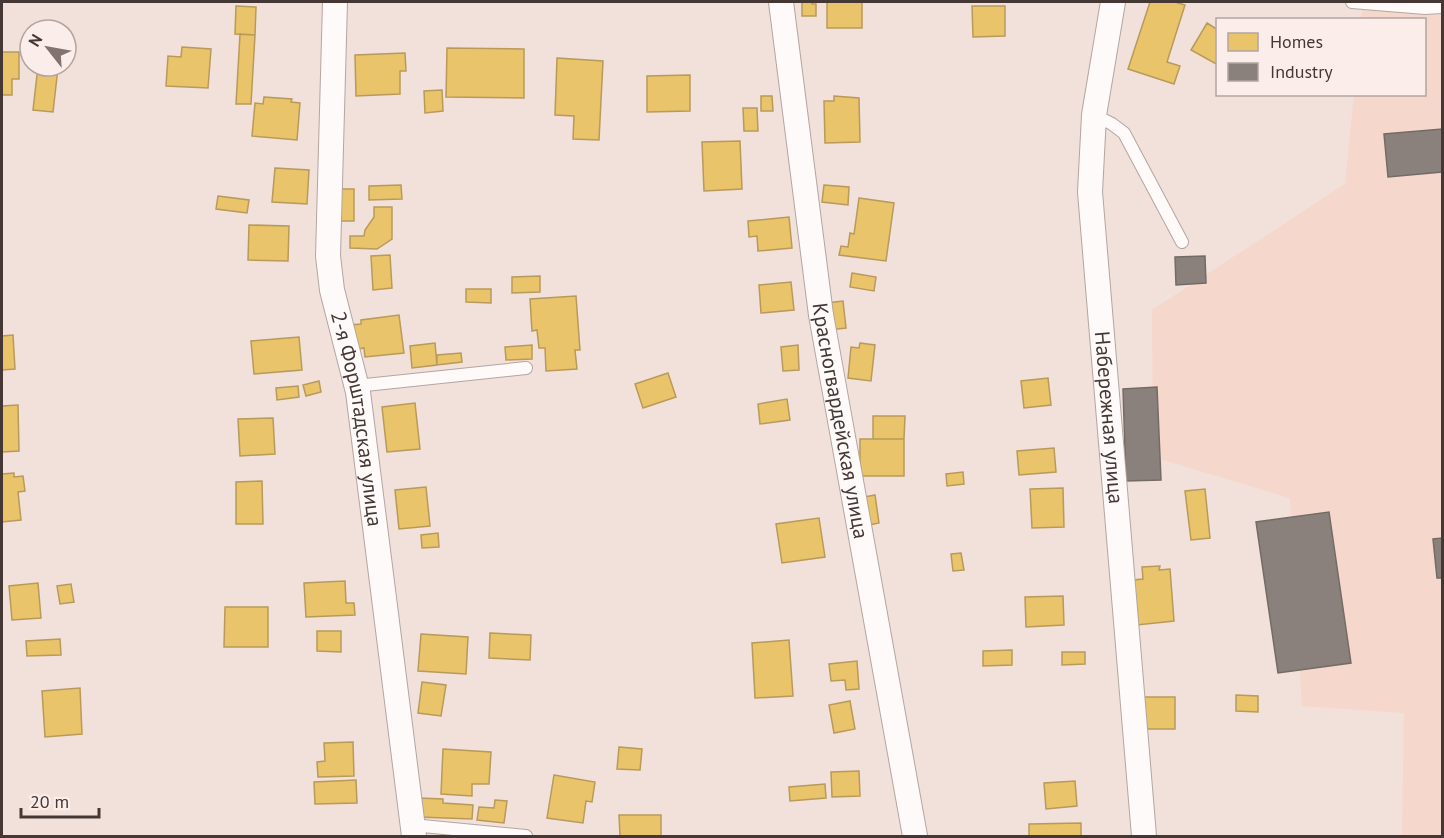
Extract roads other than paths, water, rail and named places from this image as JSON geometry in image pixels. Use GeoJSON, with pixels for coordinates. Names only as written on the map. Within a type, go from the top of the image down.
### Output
{"type":"FeatureCollection","features":[{"type":"Feature","properties":{"kind":"street","name":"2-я Форштадская улица"},"geometry":{"type":"LineString","coordinates":[[335,2],[328,256],[332,290],[356,386],[413,831]]}},
{"type":"Feature","properties":{"kind":"street","name":"Красногвардейская улица"},"geometry":{"type":"LineString","coordinates":[[781,2],[821,315],[915,837]]}},
{"type":"Feature","properties":{"kind":"street","name":"Набережная улица"},"geometry":{"type":"LineString","coordinates":[[1113,2],[1094,115],[1090,192],[1144,837]]}},
{"type":"Feature","properties":{"kind":"lane"},"geometry":{"type":"LineString","coordinates":[[1352,2],[1425,8],[1443,7]]}},
{"type":"Feature","properties":{"kind":"lane"},"geometry":{"type":"LineString","coordinates":[[1094,115],[1124,133],[1182,242]]}},
{"type":"Feature","properties":{"kind":"lane"},"geometry":{"type":"LineString","coordinates":[[356,386],[526,368]]}},
{"type":"Feature","properties":{"kind":"lane"},"geometry":{"type":"LineString","coordinates":[[413,831],[526,837]]}}]}
